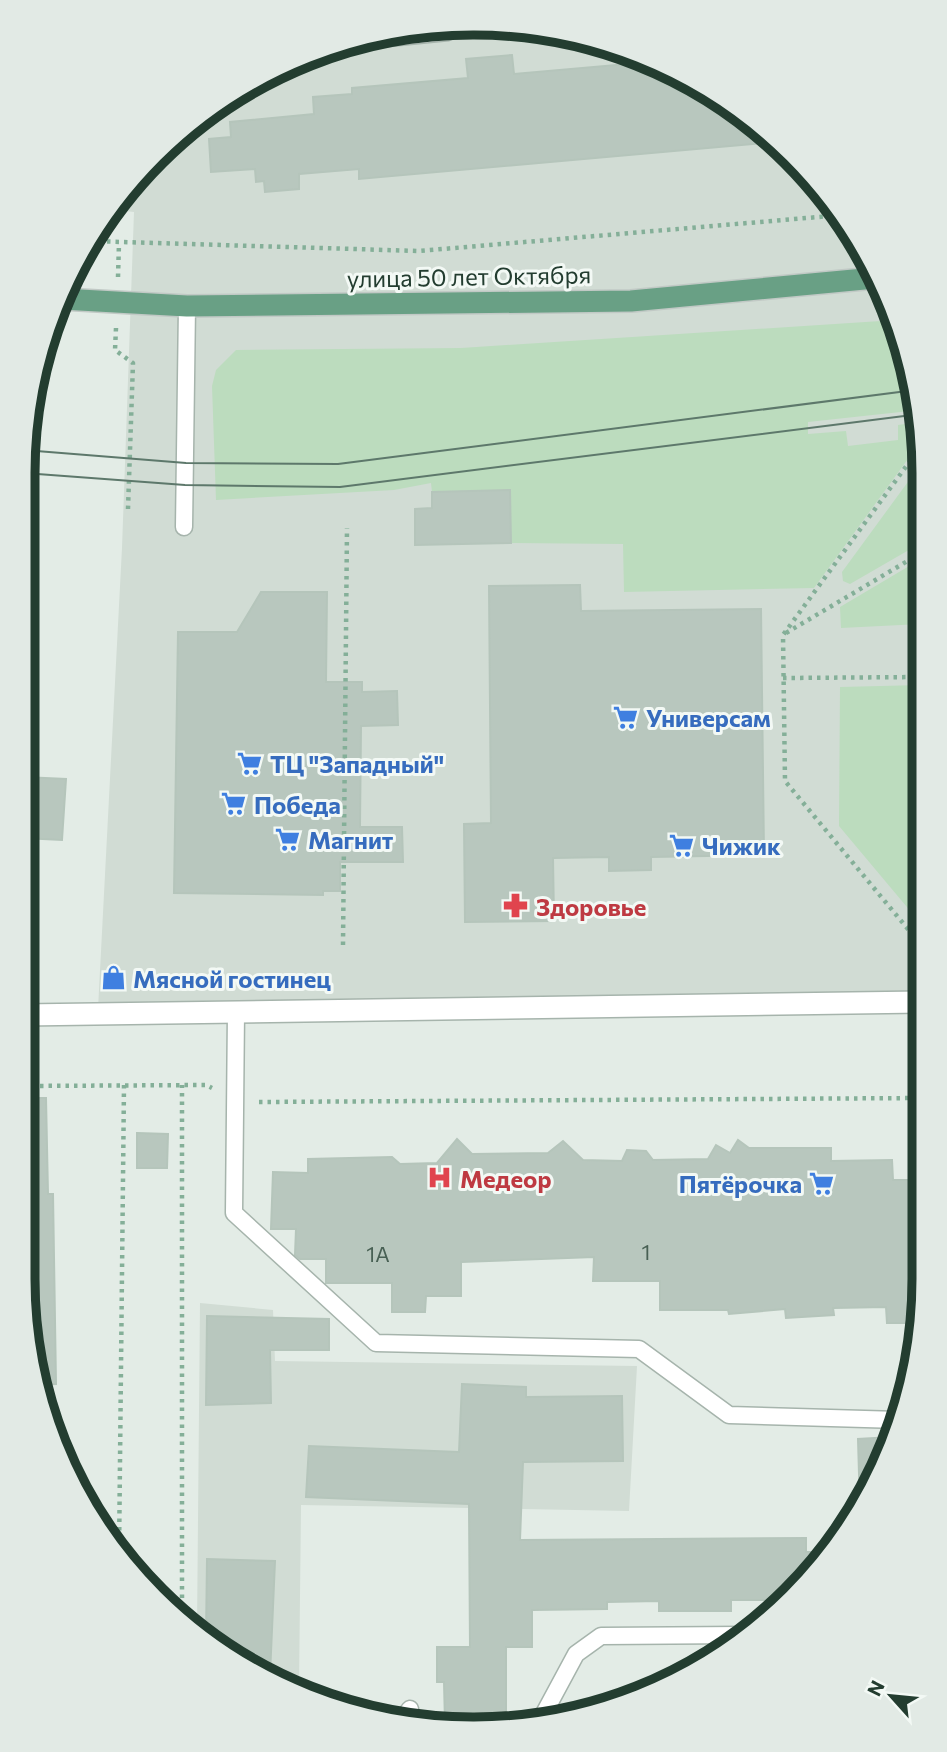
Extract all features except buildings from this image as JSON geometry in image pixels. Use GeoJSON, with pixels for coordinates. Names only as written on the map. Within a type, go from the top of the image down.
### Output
{"type":"FeatureCollection","features":[{"type":"Feature","properties":{"kind":"main road","name":"улица 50 лет Октября"},"geometry":{"type":"LineString","coordinates":[[71,299],[187,306],[631,300],[866,279]]}},
{"type":"Feature","properties":{"kind":"street"},"geometry":{"type":"LineString","coordinates":[[35,1016],[912,1002]]}},
{"type":"Feature","properties":{"kind":"lane"},"geometry":{"type":"LineString","coordinates":[[184,527],[187,306]]}},
{"type":"Feature","properties":{"kind":"lane"},"geometry":{"type":"LineString","coordinates":[[236,1012],[234,1213],[376,1343],[639,1349],[729,1415],[889,1420]]}},
{"type":"Feature","properties":{"kind":"lane"},"geometry":{"type":"LineString","coordinates":[[546,1711],[576,1654],[601,1636],[728,1635]]}},
{"type":"Feature","properties":{"kind":"path"},"geometry":{"type":"LineString","coordinates":[[102,242],[419,251],[828,216]]}},
{"type":"Feature","properties":{"kind":"path"},"geometry":{"type":"LineString","coordinates":[[119,243],[115,350],[133,363],[128,509]]}},
{"type":"Feature","properties":{"kind":"path"},"geometry":{"type":"LineString","coordinates":[[911,458],[783,635],[783,678],[785,781],[912,934]]}},
{"type":"Feature","properties":{"kind":"path"},"geometry":{"type":"LineString","coordinates":[[343,945],[347,528]]}},
{"type":"Feature","properties":{"kind":"path"},"geometry":{"type":"LineString","coordinates":[[783,635],[912,558]]}},
{"type":"Feature","properties":{"kind":"path"},"geometry":{"type":"LineString","coordinates":[[783,678],[912,677]]}},
{"type":"Feature","properties":{"kind":"path"},"geometry":{"type":"LineString","coordinates":[[119,1536],[124,1085]]}},
{"type":"Feature","properties":{"kind":"path"},"geometry":{"type":"LineString","coordinates":[[182,1085],[182,1606]]}},
{"type":"Feature","properties":{"kind":"path"},"geometry":{"type":"LineString","coordinates":[[35,1086],[206,1085],[236,1102],[912,1098]]}},
{"type":"Feature","properties":{"kind":"path"},"geometry":{"type":"LineString","coordinates":[[177,1601],[182,1601]]}},
{"type":"Feature","properties":{"kind":"shaded area"},"geometry":{"type":"Polygon","coordinates":[[[445,36],[502,36],[559,43],[641,68],[717,109],[784,163],[838,230],[867,280],[889,333],[904,388],[912,474],[912,1006],[98,1009],[122,548],[134,212],[123,211],[163,163],[207,126],[254,94],[333,58],[388,43],[445,36]]]}},
{"type":"Feature","properties":{"kind":"shaded area"},"geometry":{"type":"Polygon","coordinates":[[[200,1303],[273,1310],[275,1361],[637,1366],[629,1511],[301,1505],[299,1681],[254,1658],[197,1618],[200,1303]]]}},
{"type":"Feature","properties":{"kind":"green space"},"geometry":{"type":"Polygon","coordinates":[[[884,321],[897,360],[907,411],[808,422],[808,434],[846,431],[848,446],[898,440],[898,425],[909,424],[911,454],[814,588],[624,592],[623,544],[511,543],[509,490],[432,492],[431,483],[394,490],[216,500],[212,386],[216,370],[236,350],[461,348],[884,321]]]}},
{"type":"Feature","properties":{"kind":"green space"},"geometry":{"type":"Polygon","coordinates":[[[912,476],[912,548],[850,584],[843,581],[842,572],[912,476]]]}},
{"type":"Feature","properties":{"kind":"green space"},"geometry":{"type":"Polygon","coordinates":[[[912,564],[912,624],[841,628],[840,607],[912,564]]]}},
{"type":"Feature","properties":{"kind":"green space"},"geometry":{"type":"Polygon","coordinates":[[[912,685],[912,913],[839,826],[840,687],[912,685]]]}},
{"type":"Feature","properties":{"kind":"tram line"},"geometry":{"type":"LineString","coordinates":[[36,451],[186,463],[338,464],[904,391]]}},
{"type":"Feature","properties":{"kind":"tram line"},"geometry":{"type":"LineString","coordinates":[[35,474],[185,485],[340,487],[908,416]]}},
{"type":"Feature","properties":{"kind":"place","name":"Универсам"},"geometry":{"type":"Point","coordinates":[626,717]}},
{"type":"Feature","properties":{"kind":"place","name":"ТЦ \"Западный\""},"geometry":{"type":"Point","coordinates":[250,763]}},
{"type":"Feature","properties":{"kind":"place","name":"Победа"},"geometry":{"type":"Point","coordinates":[234,804]}},
{"type":"Feature","properties":{"kind":"place","name":"Магнит"},"geometry":{"type":"Point","coordinates":[288,839]}},
{"type":"Feature","properties":{"kind":"place","name":"Чижик"},"geometry":{"type":"Point","coordinates":[682,845]}},
{"type":"Feature","properties":{"kind":"place","name":"Здоровье"},"geometry":{"type":"Point","coordinates":[516,906]}},
{"type":"Feature","properties":{"kind":"place","name":"Мясной гостинец"},"geometry":{"type":"Point","coordinates":[113,978]}},
{"type":"Feature","properties":{"kind":"place","name":"Медеор"},"geometry":{"type":"Point","coordinates":[440,1178]}},
{"type":"Feature","properties":{"kind":"place","name":"Пятёрочка"},"geometry":{"type":"Point","coordinates":[822,1183]}}]}
